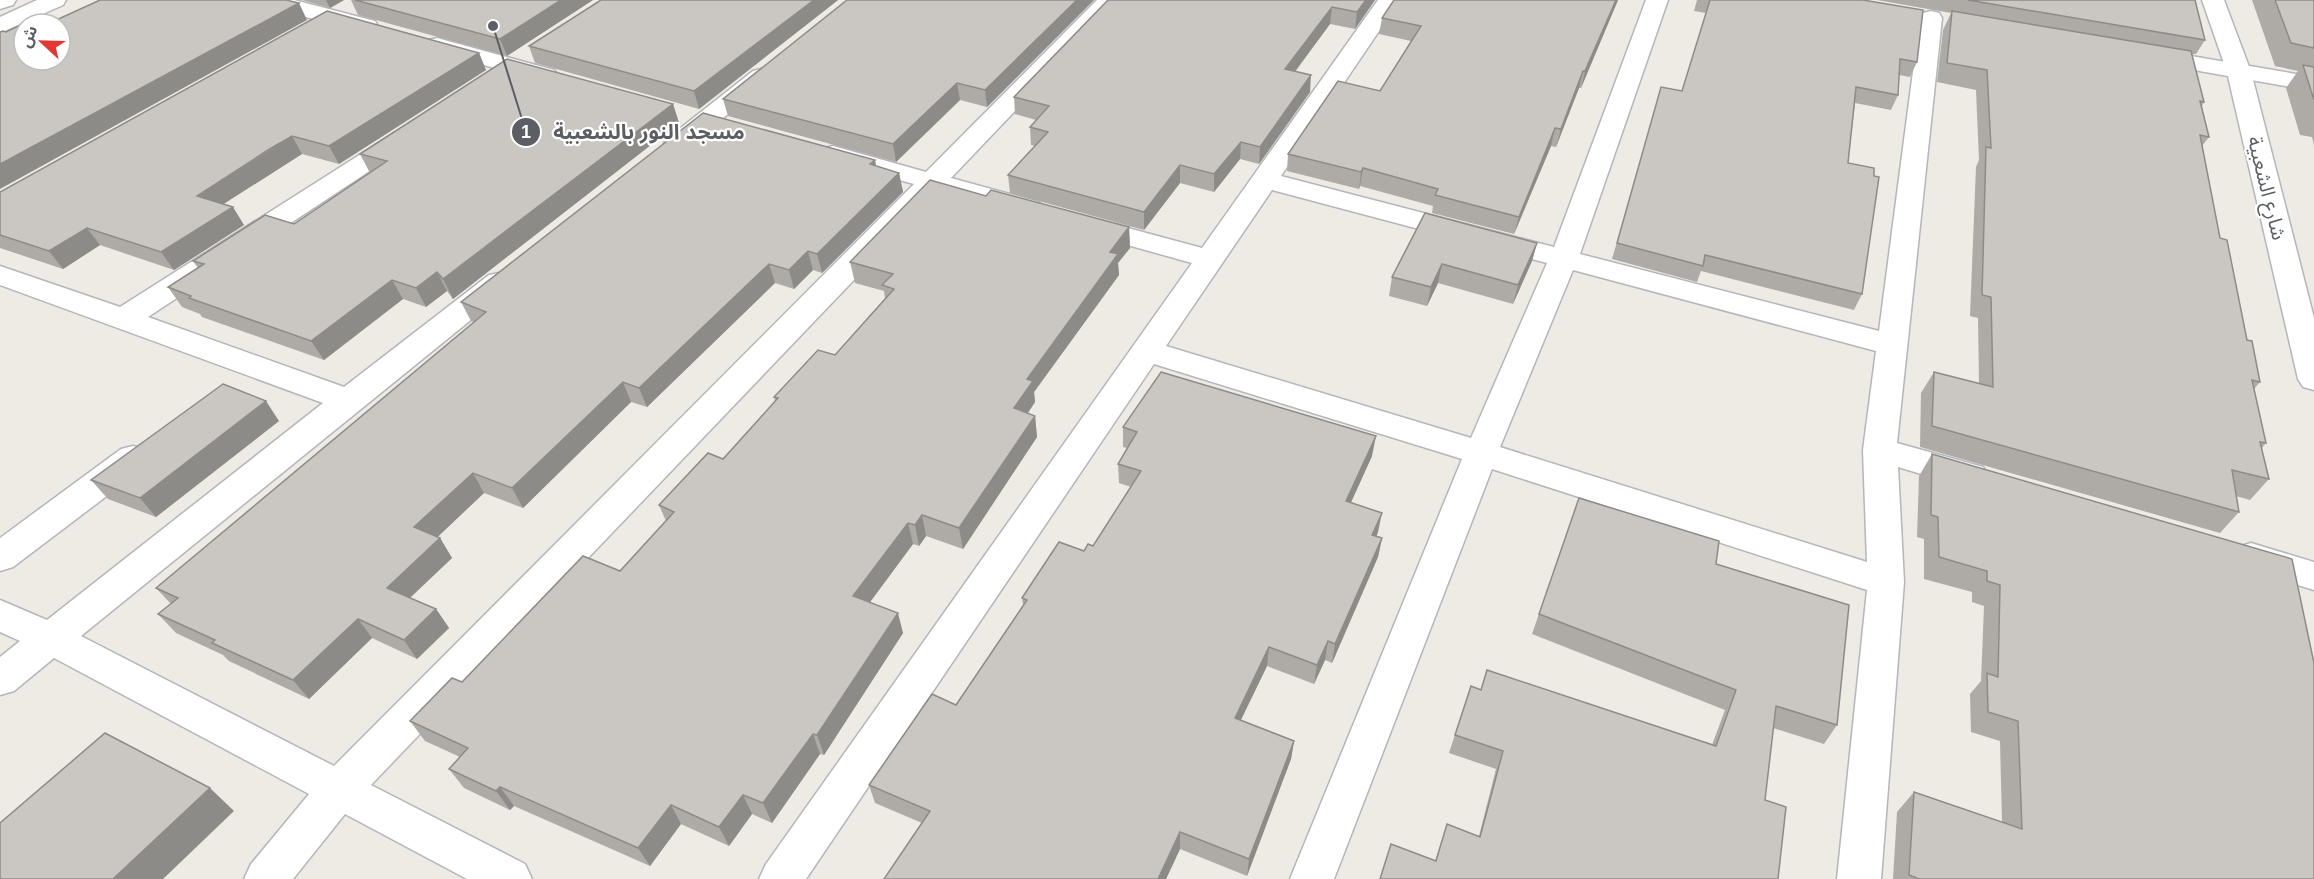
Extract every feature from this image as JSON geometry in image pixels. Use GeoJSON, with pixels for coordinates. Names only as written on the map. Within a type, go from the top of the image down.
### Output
{"type":"FeatureCollection","features":[{"type":"Feature","properties":{"kind":"street"},"geometry":{"type":"LineString","coordinates":[[0,2],[5,0]]}},
{"type":"Feature","properties":{"kind":"street"},"geometry":{"type":"LineString","coordinates":[[0,26],[55,0]]}},
{"type":"Feature","properties":{"kind":"street"},"geometry":{"type":"LineString","coordinates":[[268,0],[570,82]]}},
{"type":"Feature","properties":{"kind":"street"},"geometry":{"type":"LineString","coordinates":[[303,34],[364,0]]}},
{"type":"Feature","properties":{"kind":"street"},"geometry":{"type":"LineString","coordinates":[[266,879],[339,789],[1110,0]]}},
{"type":"Feature","properties":{"kind":"street"},"geometry":{"type":"LineString","coordinates":[[781,879],[1389,0]]}},
{"type":"Feature","properties":{"kind":"street"},"geometry":{"type":"LineString","coordinates":[[1312,879],[1481,453],[1564,258],[1657,0]]}},
{"type":"Feature","properties":{"kind":"street","name":"شارع الشعبية"},"geometry":{"type":"LineString","coordinates":[[2213,0],[2239,72],[2310,347],[2314,379]]}},
{"type":"Feature","properties":{"kind":"street"},"geometry":{"type":"LineString","coordinates":[[1859,879],[1886,582],[1880,450],[1931,18]]}},
{"type":"Feature","properties":{"kind":"street"},"geometry":{"type":"LineString","coordinates":[[484,85],[543,46]]}},
{"type":"Feature","properties":{"kind":"street"},"geometry":{"type":"LineString","coordinates":[[2125,52],[2314,84]]}},
{"type":"Feature","properties":{"kind":"street"},"geometry":{"type":"LineString","coordinates":[[659,157],[781,60]]}},
{"type":"Feature","properties":{"kind":"street"},"geometry":{"type":"LineString","coordinates":[[122,320],[424,124]]}},
{"type":"Feature","properties":{"kind":"street"},"geometry":{"type":"LineString","coordinates":[[808,147],[1210,259]]}},
{"type":"Feature","properties":{"kind":"street"},"geometry":{"type":"LineString","coordinates":[[1264,180],[1893,345]]}},
{"type":"Feature","properties":{"kind":"street"},"geometry":{"type":"LineString","coordinates":[[0,679],[517,267]]}},
{"type":"Feature","properties":{"kind":"street"},"geometry":{"type":"LineString","coordinates":[[0,275],[348,400]]}},
{"type":"Feature","properties":{"kind":"street"},"geometry":{"type":"LineString","coordinates":[[1147,351],[1481,453],[1886,582]]}},
{"type":"Feature","properties":{"kind":"street"},"geometry":{"type":"LineString","coordinates":[[227,388],[255,367]]}},
{"type":"Feature","properties":{"kind":"street"},"geometry":{"type":"LineString","coordinates":[[0,557],[161,437]]}},
{"type":"Feature","properties":{"kind":"street"},"geometry":{"type":"LineString","coordinates":[[1880,450],[2006,486]]}},
{"type":"Feature","properties":{"kind":"street"},"geometry":{"type":"LineString","coordinates":[[2223,549],[2314,576]]}},
{"type":"Feature","properties":{"kind":"street"},"geometry":{"type":"LineString","coordinates":[[0,615],[52,639],[510,879]]}},
{"type":"Feature","properties":{"kind":"building"},"geometry":{"type":"Polygon","coordinates":[[[100,0],[286,0],[299,3],[0,164],[0,32],[12,29],[12,72],[72,72],[72,13],[100,0]]]}},
{"type":"Feature","properties":{"kind":"building"},"geometry":{"type":"Polygon","coordinates":[[[355,0],[561,0],[500,39],[355,0]]]}},
{"type":"Feature","properties":{"kind":"building"},"geometry":{"type":"Polygon","coordinates":[[[601,0],[814,0],[694,91],[529,46],[601,0]]]}},
{"type":"Feature","properties":{"kind":"building"},"geometry":{"type":"Polygon","coordinates":[[[847,0],[1077,0],[985,90],[957,83],[893,144],[723,99],[847,0]]]}},
{"type":"Feature","properties":{"kind":"building"},"geometry":{"type":"Polygon","coordinates":[[[1108,0],[1366,0],[1357,12],[1332,7],[1285,69],[1311,75],[1260,147],[1241,142],[1214,174],[1180,165],[1144,212],[1008,175],[1048,132],[1030,127],[1049,106],[1014,97],[1108,0]]]}},
{"type":"Feature","properties":{"kind":"building"},"geometry":{"type":"Polygon","coordinates":[[[1394,0],[1616,0],[1585,71],[1583,71],[1561,129],[1555,128],[1519,217],[1435,195],[1438,189],[1363,168],[1361,172],[1288,154],[1338,81],[1380,91],[1421,26],[1382,18],[1394,0]]]}},
{"type":"Feature","properties":{"kind":"building"},"geometry":{"type":"Polygon","coordinates":[[[1710,0],[1863,0],[1923,10],[1917,62],[1900,59],[1898,95],[1856,87],[1848,163],[1874,168],[1874,176],[1879,177],[1862,294],[1705,255],[1703,266],[1617,243],[1661,87],[1682,91],[1710,0]]]}},
{"type":"Feature","properties":{"kind":"building"},"geometry":{"type":"Polygon","coordinates":[[[1968,0],[2195,0],[2205,40],[1968,0]]]}},
{"type":"Feature","properties":{"kind":"building"},"geometry":{"type":"Polygon","coordinates":[[[2275,0],[2314,0],[2314,48],[2291,43],[2275,0]]]}},
{"type":"Feature","properties":{"kind":"building"},"geometry":{"type":"Polygon","coordinates":[[[327,11],[479,53],[329,146],[292,136],[268,150],[197,196],[233,207],[161,252],[87,228],[49,251],[0,235],[0,192],[327,11]]]}},
{"type":"Feature","properties":{"kind":"building"},"geometry":{"type":"Polygon","coordinates":[[[1952,11],[2191,51],[2204,102],[2200,101],[2209,137],[2200,135],[2220,238],[2227,240],[2247,340],[2252,341],[2260,382],[2252,380],[2266,443],[2260,442],[2269,479],[2232,470],[2239,512],[1932,426],[1934,372],[1993,387],[1991,297],[1982,295],[1986,147],[1991,148],[1987,70],[1947,63],[1952,11]]]}},
{"type":"Feature","properties":{"kind":"building"},"geometry":{"type":"Polygon","coordinates":[[[507,59],[673,104],[443,279],[437,272],[416,288],[392,280],[311,341],[189,298],[191,296],[168,287],[204,264],[193,261],[265,215],[294,224],[387,161],[360,154],[507,59]]]}},
{"type":"Feature","properties":{"kind":"building"},"geometry":{"type":"Polygon","coordinates":[[[2303,65],[2314,67],[2314,100],[2303,65]]]}},
{"type":"Feature","properties":{"kind":"building"},"geometry":{"type":"Polygon","coordinates":[[[703,113],[875,160],[870,164],[899,173],[817,254],[808,251],[789,270],[769,264],[639,388],[623,382],[512,488],[473,473],[414,527],[440,538],[387,588],[436,609],[404,640],[358,619],[293,680],[212,643],[215,640],[158,614],[178,598],[156,588],[486,312],[461,302],[703,113]]]}},
{"type":"Feature","properties":{"kind":"building"},"geometry":{"type":"Polygon","coordinates":[[[930,180],[986,196],[991,190],[1129,227],[1110,252],[1118,254],[1027,379],[1033,381],[1014,408],[1035,416],[959,528],[922,515],[915,525],[908,523],[853,596],[898,613],[817,735],[813,734],[763,803],[743,795],[719,827],[671,805],[638,848],[500,787],[496,791],[449,769],[468,748],[410,721],[452,678],[462,682],[583,556],[620,571],[674,512],[659,505],[708,453],[723,459],[778,398],[774,397],[818,350],[835,355],[894,289],[882,285],[893,274],[850,262],[930,180]]]}},
{"type":"Feature","properties":{"kind":"building"},"geometry":{"type":"Polygon","coordinates":[[[1425,213],[1537,243],[1518,285],[1442,264],[1431,287],[1392,277],[1425,213]]]}},
{"type":"Feature","properties":{"kind":"building"},"geometry":{"type":"Polygon","coordinates":[[[1161,372],[1376,436],[1346,501],[1382,513],[1372,535],[1382,538],[1335,644],[1328,641],[1317,665],[1269,647],[1235,718],[1294,741],[1249,859],[1180,832],[1158,879],[884,879],[930,811],[869,785],[932,694],[956,705],[1027,600],[1022,598],[1059,542],[1084,551],[1088,544],[1093,546],[1141,471],[1118,464],[1137,432],[1123,427],[1161,372]]]}},
{"type":"Feature","properties":{"kind":"building"},"geometry":{"type":"Polygon","coordinates":[[[223,384],[266,401],[140,498],[91,480],[223,384]]]}},
{"type":"Feature","properties":{"kind":"building"},"geometry":{"type":"Polygon","coordinates":[[[1932,454],[2292,559],[2314,663],[2314,879],[1919,879],[1909,875],[1914,792],[2022,829],[2018,721],[1988,712],[1987,673],[1998,677],[2000,585],[1987,581],[1987,571],[1939,557],[1938,517],[1931,515],[1932,454]]]}},
{"type":"Feature","properties":{"kind":"building"},"geometry":{"type":"Polygon","coordinates":[[[1579,498],[1719,541],[1716,564],[1849,605],[1837,725],[1776,706],[1765,800],[1786,807],[1778,879],[1380,879],[1391,844],[1436,861],[1447,824],[1480,837],[1503,751],[1455,735],[1471,686],[1481,690],[1487,670],[1716,746],[1736,690],[1539,614],[1579,498]]]}},
{"type":"Feature","properties":{"kind":"building"},"geometry":{"type":"Polygon","coordinates":[[[105,733],[210,788],[113,879],[0,879],[0,823],[105,733]]]}},
{"type":"Feature","properties":{"kind":"place","name":"مسجد النور بالشعبية"},"geometry":{"type":"Point","coordinates":[493,26]}}]}
